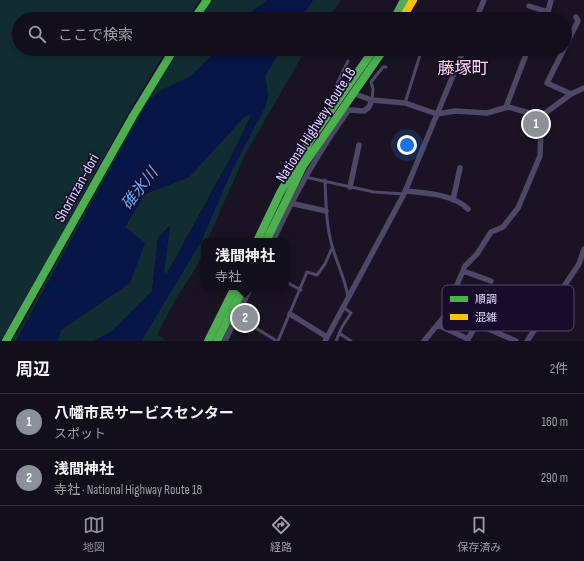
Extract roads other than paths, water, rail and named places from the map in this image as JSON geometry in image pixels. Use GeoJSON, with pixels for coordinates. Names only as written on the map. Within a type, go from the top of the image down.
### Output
{"type":"FeatureCollection","features":[{"type":"Feature","properties":{"kind":"main road"},"geometry":{"type":"LineString","coordinates":[[199,12],[207,0]]}},
{"type":"Feature","properties":{"kind":"main road"},"geometry":{"type":"LineString","coordinates":[[398,12],[404,0]]}},
{"type":"Feature","properties":{"kind":"main road"},"geometry":{"type":"LineString","coordinates":[[406,12],[413,0]]}},
{"type":"Feature","properties":{"kind":"main road","name":"Shorinzan-dori"},"geometry":{"type":"LineString","coordinates":[[6,341],[139,105],[170,56]]}},
{"type":"Feature","properties":{"kind":"main road","name":"National Highway Route 18"},"geometry":{"type":"LineString","coordinates":[[259,238],[296,164],[344,90],[369,56]]}},
{"type":"Feature","properties":{"kind":"main road","name":"National Highway Route 18"},"geometry":{"type":"LineString","coordinates":[[268,238],[304,166],[379,56]]}},
{"type":"Feature","properties":{"kind":"main road"},"geometry":{"type":"LineString","coordinates":[[208,341],[234,290]]}},
{"type":"Feature","properties":{"kind":"main road"},"geometry":{"type":"LineString","coordinates":[[217,341],[242,290]]}},
{"type":"Feature","properties":{"kind":"street"},"geometry":{"type":"LineString","coordinates":[[479,12],[484,0]]}},
{"type":"Feature","properties":{"kind":"street"},"geometry":{"type":"LineString","coordinates":[[529,6],[548,12],[551,0]]}},
{"type":"Feature","properties":{"kind":"street"},"geometry":{"type":"LineString","coordinates":[[572,33],[578,21],[576,17]]}},
{"type":"Feature","properties":{"kind":"street"},"geometry":{"type":"LineString","coordinates":[[290,314],[326,339],[404,193],[461,56]]}},
{"type":"Feature","properties":{"kind":"street"},"geometry":{"type":"LineString","coordinates":[[506,107],[525,56]]}},
{"type":"Feature","properties":{"kind":"street"},"geometry":{"type":"LineString","coordinates":[[561,56],[547,83],[571,94]]}},
{"type":"Feature","properties":{"kind":"street"},"geometry":{"type":"LineString","coordinates":[[344,90],[372,100],[405,103],[436,114],[455,111],[487,113],[506,107],[538,115],[544,114],[571,94],[584,88]]}},
{"type":"Feature","properties":{"kind":"street"},"geometry":{"type":"LineString","coordinates":[[274,238],[304,176],[348,111],[364,111],[372,100]]}},
{"type":"Feature","properties":{"kind":"street"},"geometry":{"type":"LineString","coordinates":[[457,285],[463,271],[491,232],[503,227],[518,208],[540,156],[541,129],[544,114]]}},
{"type":"Feature","properties":{"kind":"street"},"geometry":{"type":"LineString","coordinates":[[350,187],[359,145]]}},
{"type":"Feature","properties":{"kind":"street"},"geometry":{"type":"LineString","coordinates":[[453,200],[460,168]]}},
{"type":"Feature","properties":{"kind":"street"},"geometry":{"type":"LineString","coordinates":[[404,193],[435,193],[462,203],[468,208]]}},
{"type":"Feature","properties":{"kind":"street"},"geometry":{"type":"LineString","coordinates":[[290,203],[326,210]]}},
{"type":"Feature","properties":{"kind":"street"},"geometry":{"type":"LineString","coordinates":[[565,285],[579,264],[584,249]]}},
{"type":"Feature","properties":{"kind":"street"},"geometry":{"type":"LineString","coordinates":[[463,271],[490,281]]}},
{"type":"Feature","properties":{"kind":"street"},"geometry":{"type":"LineString","coordinates":[[225,341],[250,290]]}},
{"type":"Feature","properties":{"kind":"street"},"geometry":{"type":"LineString","coordinates":[[424,341],[442,320]]}},
{"type":"Feature","properties":{"kind":"street"},"geometry":{"type":"LineString","coordinates":[[438,325],[442,327]]}},
{"type":"Feature","properties":{"kind":"street"},"geometry":{"type":"LineString","coordinates":[[451,331],[468,339],[473,331]]}},
{"type":"Feature","properties":{"kind":"street"},"geometry":{"type":"LineString","coordinates":[[493,331],[516,341]]}},
{"type":"Feature","properties":{"kind":"street"},"geometry":{"type":"LineString","coordinates":[[527,341],[534,331]]}},
{"type":"Feature","properties":{"kind":"lane"},"geometry":{"type":"LineString","coordinates":[[405,103],[422,56]]}},
{"type":"Feature","properties":{"kind":"lane"},"geometry":{"type":"LineString","coordinates":[[344,90],[337,84],[348,61]]}},
{"type":"Feature","properties":{"kind":"lane"},"geometry":{"type":"LineString","coordinates":[[372,100],[373,89],[371,82],[383,67],[386,67]]}},
{"type":"Feature","properties":{"kind":"lane"},"geometry":{"type":"LineString","coordinates":[[304,176],[374,192],[404,193]]}},
{"type":"Feature","properties":{"kind":"lane"},"geometry":{"type":"LineString","coordinates":[[325,180],[326,210],[332,248],[345,280],[348,299]]}},
{"type":"Feature","properties":{"kind":"lane"},"geometry":{"type":"LineString","coordinates":[[236,319],[254,327],[278,341],[301,290],[307,272],[317,275],[325,264],[332,248]]}},
{"type":"Feature","properties":{"kind":"lane"},"geometry":{"type":"LineString","coordinates":[[289,284],[301,290]]}},
{"type":"Feature","properties":{"kind":"lane"},"geometry":{"type":"LineString","coordinates":[[326,339],[335,341],[351,313],[343,307]]}},
{"type":"Feature","properties":{"kind":"lane"},"geometry":{"type":"LineString","coordinates":[[339,333],[352,341]]}},
{"type":"Feature","properties":{"kind":"water"},"geometry":{"type":"Polygon","coordinates":[[[267,0],[313,0],[305,12],[251,12],[267,0]]]}},
{"type":"Feature","properties":{"kind":"water","name":"碓氷川"},"geometry":{"type":"Polygon","coordinates":[[[211,56],[277,56],[265,76],[268,95],[265,107],[231,172],[203,238],[201,238],[201,242],[141,341],[94,341],[112,331],[152,291],[158,238],[170,225],[164,271],[167,274],[233,153],[252,114],[244,117],[189,177],[145,194],[125,227],[145,243],[130,283],[61,330],[57,341],[16,341],[148,101],[162,90],[191,76],[211,56]]]}},
{"type":"Feature","properties":{"kind":"place","name":"八幡市民サービスセンター"},"geometry":{"type":"Point","coordinates":[536,124]}},
{"type":"Feature","properties":{"kind":"place","name":"浅間神社"},"geometry":{"type":"Point","coordinates":[245,318]}},
{"type":"Feature","properties":{"kind":"district","name":"藤塚町"},"geometry":{"type":"Point","coordinates":[463,69]}}]}
